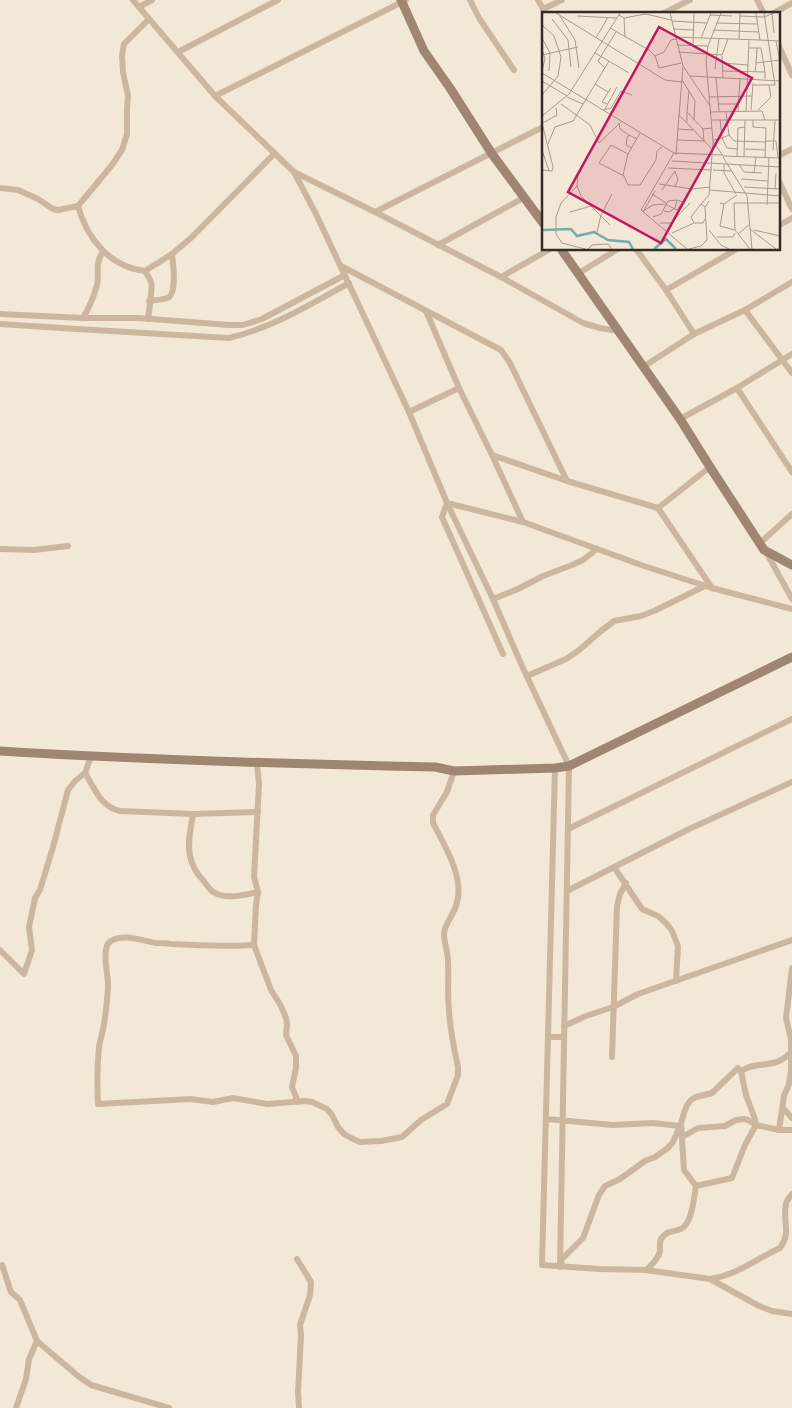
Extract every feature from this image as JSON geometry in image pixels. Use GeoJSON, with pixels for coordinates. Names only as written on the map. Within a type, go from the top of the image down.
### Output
{"type":"FeatureCollection","features":[{"type":"Feature","properties":{"kind":"street"},"geometry":{"type":"LineString","coordinates":[[133,0],[215,96],[294,172],[438,245],[583,323],[618,331]]}},
{"type":"Feature","properties":{"kind":"street"},"geometry":{"type":"LineString","coordinates":[[139,7],[152,0]]}},
{"type":"Feature","properties":{"kind":"street"},"geometry":{"type":"LineString","coordinates":[[178,52],[278,0]]}},
{"type":"Feature","properties":{"kind":"street"},"geometry":{"type":"LineString","coordinates":[[215,96],[403,0],[424,51],[492,154],[542,222]]}},
{"type":"Feature","properties":{"kind":"street"},"geometry":{"type":"LineString","coordinates":[[470,0],[478,18],[514,70]]}},
{"type":"Feature","properties":{"kind":"street"},"geometry":{"type":"LineString","coordinates":[[538,0],[545,11],[562,0]]}},
{"type":"Feature","properties":{"kind":"street"},"geometry":{"type":"LineString","coordinates":[[666,12],[690,0]]}},
{"type":"Feature","properties":{"kind":"street"},"geometry":{"type":"LineString","coordinates":[[757,0],[763,12]]}},
{"type":"Feature","properties":{"kind":"street"},"geometry":{"type":"LineString","coordinates":[[776,12],[792,3]]}},
{"type":"Feature","properties":{"kind":"street"},"geometry":{"type":"LineString","coordinates":[[0,188],[18,190],[38,199],[53,209],[58,210],[78,206],[122,150],[128,134],[128,96],[122,56],[124,44],[149,19]]}},
{"type":"Feature","properties":{"kind":"street"},"geometry":{"type":"LineString","coordinates":[[780,48],[792,75]]}},
{"type":"Feature","properties":{"kind":"street"},"geometry":{"type":"LineString","coordinates":[[374,212],[542,128]]}},
{"type":"Feature","properties":{"kind":"street"},"geometry":{"type":"LineString","coordinates":[[780,155],[792,149]]}},
{"type":"Feature","properties":{"kind":"street"},"geometry":{"type":"LineString","coordinates":[[78,206],[89,232],[103,252],[133,270],[145,271],[172,254],[192,237],[274,154]]}},
{"type":"Feature","properties":{"kind":"street"},"geometry":{"type":"LineString","coordinates":[[294,172],[316,214],[409,412],[447,503],[569,766],[560,1267]]}},
{"type":"Feature","properties":{"kind":"street"},"geometry":{"type":"LineString","coordinates":[[780,183],[792,209]]}},
{"type":"Feature","properties":{"kind":"street"},"geometry":{"type":"LineString","coordinates":[[438,245],[525,197]]}},
{"type":"Feature","properties":{"kind":"street"},"geometry":{"type":"LineString","coordinates":[[780,225],[792,218]]}},
{"type":"Feature","properties":{"kind":"street"},"geometry":{"type":"LineString","coordinates":[[501,278],[548,250]]}},
{"type":"Feature","properties":{"kind":"street"},"geometry":{"type":"LineString","coordinates":[[562,250],[680,419],[762,546],[792,600]]}},
{"type":"Feature","properties":{"kind":"street"},"geometry":{"type":"LineString","coordinates":[[579,273],[616,250]]}},
{"type":"Feature","properties":{"kind":"street"},"geometry":{"type":"LineString","coordinates":[[637,250],[666,290],[694,334]]}},
{"type":"Feature","properties":{"kind":"street"},"geometry":{"type":"LineString","coordinates":[[666,290],[735,250]]}},
{"type":"Feature","properties":{"kind":"street"},"geometry":{"type":"LineString","coordinates":[[83,318],[96,287],[97,265],[103,252]]}},
{"type":"Feature","properties":{"kind":"street"},"geometry":{"type":"LineString","coordinates":[[149,300],[168,297],[172,293],[172,254]]}},
{"type":"Feature","properties":{"kind":"street"},"geometry":{"type":"LineString","coordinates":[[340,266],[501,350],[566,480]]}},
{"type":"Feature","properties":{"kind":"street"},"geometry":{"type":"LineString","coordinates":[[145,271],[152,286],[148,319]]}},
{"type":"Feature","properties":{"kind":"street"},"geometry":{"type":"LineString","coordinates":[[0,314],[148,319],[243,325],[262,319],[345,275]]}},
{"type":"Feature","properties":{"kind":"street"},"geometry":{"type":"LineString","coordinates":[[643,367],[694,334],[746,310],[792,282]]}},
{"type":"Feature","properties":{"kind":"street"},"geometry":{"type":"LineString","coordinates":[[0,324],[229,338],[285,318],[349,283]]}},
{"type":"Feature","properties":{"kind":"street"},"geometry":{"type":"LineString","coordinates":[[426,310],[459,388],[523,522]]}},
{"type":"Feature","properties":{"kind":"street"},"geometry":{"type":"LineString","coordinates":[[746,310],[792,373]]}},
{"type":"Feature","properties":{"kind":"street"},"geometry":{"type":"LineString","coordinates":[[680,419],[737,388],[792,354]]}},
{"type":"Feature","properties":{"kind":"street"},"geometry":{"type":"LineString","coordinates":[[409,412],[459,388]]}},
{"type":"Feature","properties":{"kind":"street"},"geometry":{"type":"LineString","coordinates":[[737,388],[792,472]]}},
{"type":"Feature","properties":{"kind":"street"},"geometry":{"type":"LineString","coordinates":[[492,455],[658,508],[708,587]]}},
{"type":"Feature","properties":{"kind":"street"},"geometry":{"type":"LineString","coordinates":[[658,508],[710,467]]}},
{"type":"Feature","properties":{"kind":"street"},"geometry":{"type":"LineString","coordinates":[[447,503],[523,522],[708,587],[792,609]]}},
{"type":"Feature","properties":{"kind":"street"},"geometry":{"type":"LineString","coordinates":[[447,503],[442,517],[503,654]]}},
{"type":"Feature","properties":{"kind":"street"},"geometry":{"type":"LineString","coordinates":[[762,546],[792,514]]}},
{"type":"Feature","properties":{"kind":"street"},"geometry":{"type":"LineString","coordinates":[[0,549],[34,550],[68,546]]}},
{"type":"Feature","properties":{"kind":"street"},"geometry":{"type":"LineString","coordinates":[[762,546],[792,565]]}},
{"type":"Feature","properties":{"kind":"street"},"geometry":{"type":"LineString","coordinates":[[493,599],[583,560],[597,549]]}},
{"type":"Feature","properties":{"kind":"street"},"geometry":{"type":"LineString","coordinates":[[527,676],[566,659],[615,621],[641,616],[708,587]]}},
{"type":"Feature","properties":{"kind":"street"},"geometry":{"type":"LineString","coordinates":[[0,751],[91,757],[435,767],[454,772],[555,768],[569,766],[792,656]]}},
{"type":"Feature","properties":{"kind":"street"},"geometry":{"type":"LineString","coordinates":[[568,829],[792,719]]}},
{"type":"Feature","properties":{"kind":"street"},"geometry":{"type":"LineString","coordinates":[[0,950],[24,974],[32,950],[29,927],[36,895],[40,890],[68,790],[85,773],[91,757]]}},
{"type":"Feature","properties":{"kind":"street"},"geometry":{"type":"LineString","coordinates":[[257,763],[259,784],[254,877],[258,892],[254,945],[271,990],[286,1018],[286,1038],[296,1056],[292,1086],[298,1102]]}},
{"type":"Feature","properties":{"kind":"street"},"geometry":{"type":"LineString","coordinates":[[555,768],[542,1265],[646,1270],[710,1279],[728,1276],[780,1248],[785,1243],[788,1234],[786,1205],[792,1194]]}},
{"type":"Feature","properties":{"kind":"street"},"geometry":{"type":"LineString","coordinates":[[254,945],[170,944],[138,938],[123,938],[112,940],[107,945],[105,955],[108,988],[96,1075],[98,1104],[190,1099],[213,1102],[233,1098],[267,1104],[312,1102],[327,1109],[344,1134],[360,1142],[369,1142],[402,1137],[421,1120],[447,1104],[458,1075],[458,1068],[449,1010],[448,955],[444,934],[446,926],[455,910],[459,886],[452,862],[432,819],[447,792],[454,772]]}},
{"type":"Feature","properties":{"kind":"street"},"geometry":{"type":"LineString","coordinates":[[85,773],[105,805],[120,811],[193,814],[258,812]]}},
{"type":"Feature","properties":{"kind":"street"},"geometry":{"type":"LineString","coordinates":[[566,891],[687,830],[792,782]]}},
{"type":"Feature","properties":{"kind":"street"},"geometry":{"type":"LineString","coordinates":[[193,814],[190,856],[200,878],[213,892],[225,896],[243,896],[258,892]]}},
{"type":"Feature","properties":{"kind":"street"},"geometry":{"type":"LineString","coordinates":[[614,867],[642,909],[658,916],[672,931],[678,946],[676,981]]}},
{"type":"Feature","properties":{"kind":"street"},"geometry":{"type":"LineString","coordinates":[[612,1057],[617,906],[620,894],[626,883]]}},
{"type":"Feature","properties":{"kind":"street"},"geometry":{"type":"LineString","coordinates":[[564,1026],[613,1007],[638,994],[792,940]]}},
{"type":"Feature","properties":{"kind":"street"},"geometry":{"type":"LineString","coordinates":[[779,1130],[784,1096],[789,1084],[791,1070],[791,1035],[786,1018],[792,968]]}},
{"type":"Feature","properties":{"kind":"street"},"geometry":{"type":"LineString","coordinates":[[548,1037],[564,1037]]}},
{"type":"Feature","properties":{"kind":"street"},"geometry":{"type":"LineString","coordinates":[[696,1186],[732,1178],[745,1145],[756,1125],[746,1095],[741,1071],[755,1065],[776,1063],[792,1051]]}},
{"type":"Feature","properties":{"kind":"street"},"geometry":{"type":"LineString","coordinates":[[560,1267],[562,1259],[584,1238],[599,1195],[605,1186],[620,1179],[668,1148],[673,1142],[687,1105],[691,1100],[712,1093],[738,1068]]}},
{"type":"Feature","properties":{"kind":"street"},"geometry":{"type":"LineString","coordinates":[[780,1121],[792,1118],[783,1108]]}},
{"type":"Feature","properties":{"kind":"street"},"geometry":{"type":"LineString","coordinates":[[546,1119],[613,1124],[652,1123],[680,1125]]}},
{"type":"Feature","properties":{"kind":"street"},"geometry":{"type":"LineString","coordinates":[[682,1137],[698,1128],[725,1126],[736,1120],[748,1120],[756,1125],[779,1130],[792,1130]]}},
{"type":"Feature","properties":{"kind":"street"},"geometry":{"type":"LineString","coordinates":[[646,1270],[659,1255],[662,1238],[668,1232],[681,1229],[690,1218],[696,1186],[684,1170],[680,1125]]}},
{"type":"Feature","properties":{"kind":"street"},"geometry":{"type":"LineString","coordinates":[[297,1260],[311,1282],[310,1295],[300,1326],[299,1408]]}},
{"type":"Feature","properties":{"kind":"street"},"geometry":{"type":"LineString","coordinates":[[2,1265],[11,1292],[20,1300],[37,1341],[85,1382],[169,1408]]}},
{"type":"Feature","properties":{"kind":"street"},"geometry":{"type":"LineString","coordinates":[[710,1279],[758,1306],[772,1311],[792,1314]]}},
{"type":"Feature","properties":{"kind":"street"},"geometry":{"type":"LineString","coordinates":[[16,1408],[26,1378],[29,1359],[37,1341]]}}]}
